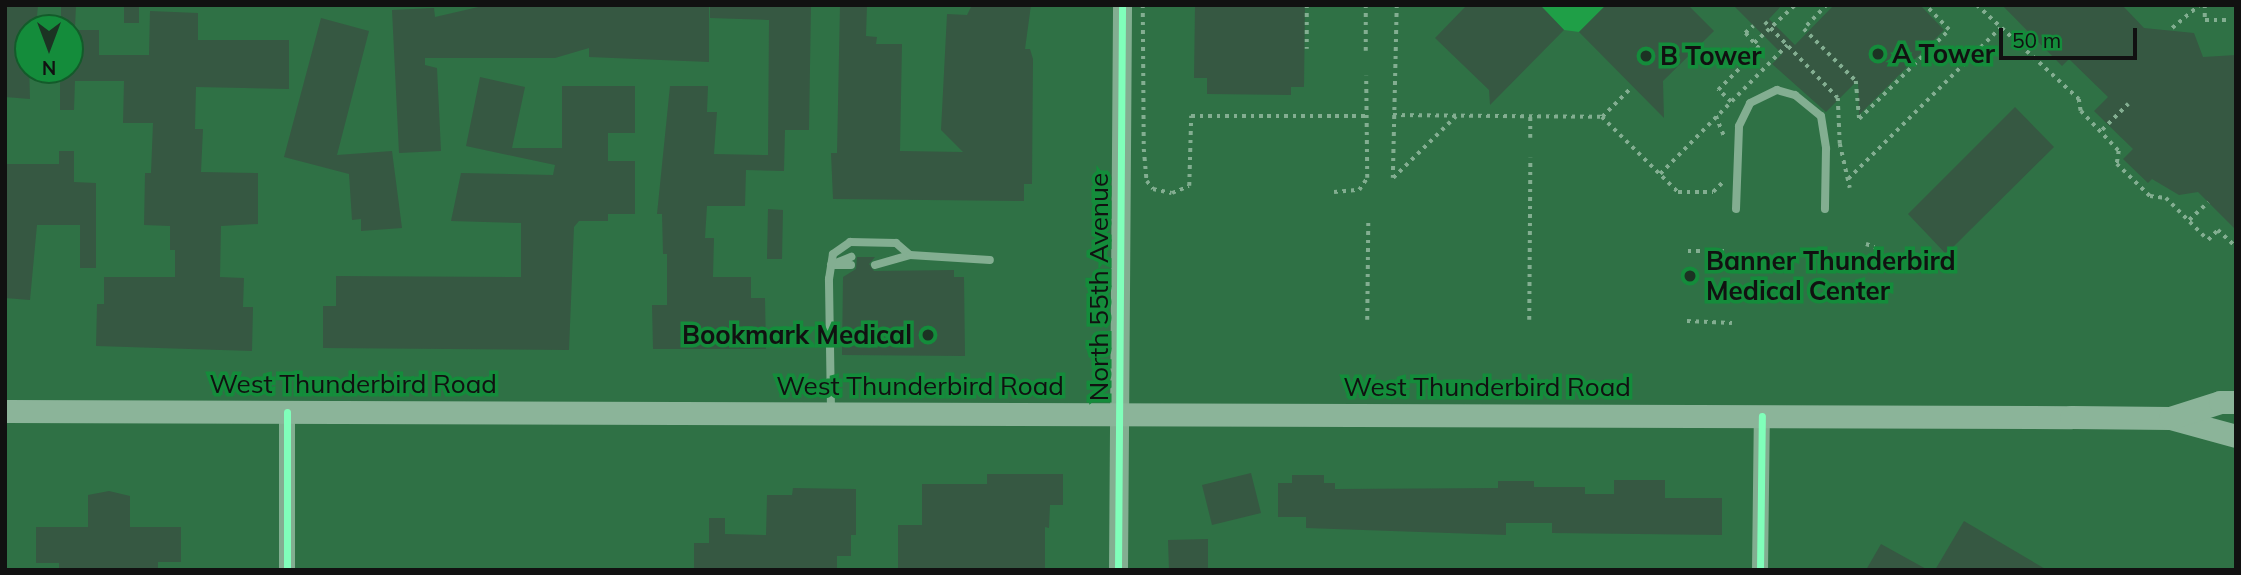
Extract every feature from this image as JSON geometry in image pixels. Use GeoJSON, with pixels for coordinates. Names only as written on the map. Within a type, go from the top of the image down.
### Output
{"type":"FeatureCollection","features":[{"type":"Feature","properties":{"kind":"main road","name":"West Thunderbird Road"},"geometry":{"type":"LineString","coordinates":[[2170,418],[2220,402],[2236,402]]}},
{"type":"Feature","properties":{"kind":"main road","name":"West Thunderbird Road"},"geometry":{"type":"LineString","coordinates":[[5,411],[2170,418],[2236,436]]}},
{"type":"Feature","properties":{"kind":"street","name":"North 55th Avenue"},"geometry":{"type":"LineString","coordinates":[[1118,570],[1122,5]]}},
{"type":"Feature","properties":{"kind":"street"},"geometry":{"type":"LineString","coordinates":[[287,412],[287,570]]}},
{"type":"Feature","properties":{"kind":"street"},"geometry":{"type":"LineString","coordinates":[[1760,570],[1762,416]]}},
{"type":"Feature","properties":{"kind":"lane"},"geometry":{"type":"LineString","coordinates":[[1736,209],[1739,126],[1750,103],[1777,90],[1795,95],[1821,116],[1826,149],[1825,209]]}},
{"type":"Feature","properties":{"kind":"lane"},"geometry":{"type":"LineString","coordinates":[[831,413],[833,254],[850,242],[896,243],[910,255]]}},
{"type":"Feature","properties":{"kind":"lane"},"geometry":{"type":"LineString","coordinates":[[877,261],[910,255],[990,260]]}},
{"type":"Feature","properties":{"kind":"lane"},"geometry":{"type":"LineString","coordinates":[[831,265],[851,261]]}},
{"type":"Feature","properties":{"kind":"path"},"geometry":{"type":"LineString","coordinates":[[1143,5],[1144,149],[1147,181],[1153,188],[1172,193],[1189,186],[1191,116],[1368,116]]}},
{"type":"Feature","properties":{"kind":"path"},"geometry":{"type":"LineString","coordinates":[[1307,5],[1307,49]]}},
{"type":"Feature","properties":{"kind":"path"},"geometry":{"type":"LineString","coordinates":[[1366,5],[1366,51]]}},
{"type":"Feature","properties":{"kind":"path"},"geometry":{"type":"LineString","coordinates":[[1397,5],[1393,178],[1456,116]]}},
{"type":"Feature","properties":{"kind":"path"},"geometry":{"type":"LineString","coordinates":[[1754,43],[1795,5]]}},
{"type":"Feature","properties":{"kind":"path"},"geometry":{"type":"LineString","coordinates":[[1827,5],[1804,29],[1856,81],[1859,119],[1949,30],[1925,5]]}},
{"type":"Feature","properties":{"kind":"path"},"geometry":{"type":"LineString","coordinates":[[2172,28],[2199,5]]}},
{"type":"Feature","properties":{"kind":"path"},"geometry":{"type":"LineString","coordinates":[[2205,5],[2205,20],[2229,20]]}},
{"type":"Feature","properties":{"kind":"path"},"geometry":{"type":"LineString","coordinates":[[1980,6],[2000,28],[2078,99],[2081,111],[2102,130],[2119,151],[2117,164],[2150,195],[2166,198],[2208,240],[2218,230],[2236,247]]}},
{"type":"Feature","properties":{"kind":"path"},"geometry":{"type":"LineString","coordinates":[[1731,102],[1718,90],[1759,49],[1745,33],[1753,26]]}},
{"type":"Feature","properties":{"kind":"path"},"geometry":{"type":"LineString","coordinates":[[1847,179],[2000,28]]}},
{"type":"Feature","properties":{"kind":"path"},"geometry":{"type":"LineString","coordinates":[[1660,174],[1787,45]]}},
{"type":"Feature","properties":{"kind":"path"},"geometry":{"type":"LineString","coordinates":[[1334,192],[1354,192],[1365,185],[1368,116],[1366,76]]}},
{"type":"Feature","properties":{"kind":"path"},"geometry":{"type":"LineString","coordinates":[[1602,117],[1631,88]]}},
{"type":"Feature","properties":{"kind":"path"},"geometry":{"type":"LineString","coordinates":[[2102,130],[2128,104]]}},
{"type":"Feature","properties":{"kind":"path"},"geometry":{"type":"LineString","coordinates":[[1393,115],[1602,117],[1678,192],[1706,196],[1720,187],[1724,175]]}},
{"type":"Feature","properties":{"kind":"path"},"geometry":{"type":"LineString","coordinates":[[1530,116],[1530,138]]}},
{"type":"Feature","properties":{"kind":"path"},"geometry":{"type":"LineString","coordinates":[[1716,116],[1724,148]]}},
{"type":"Feature","properties":{"kind":"path"},"geometry":{"type":"LineString","coordinates":[[1530,158],[1530,320]]}},
{"type":"Feature","properties":{"kind":"path"},"geometry":{"type":"LineString","coordinates":[[2189,220],[2208,202]]}},
{"type":"Feature","properties":{"kind":"path"},"geometry":{"type":"LineString","coordinates":[[1367,320],[1368,219]]}},
{"type":"Feature","properties":{"kind":"path"},"geometry":{"type":"LineString","coordinates":[[1866,244],[1875,247]]}},
{"type":"Feature","properties":{"kind":"path"},"geometry":{"type":"LineString","coordinates":[[1688,251],[1724,251]]}},
{"type":"Feature","properties":{"kind":"path"},"geometry":{"type":"LineString","coordinates":[[1687,321],[1732,323]]}},
{"type":"Feature","properties":{"kind":"green space"},"geometry":{"type":"Polygon","coordinates":[[[1540,5],[1606,5],[1579,32],[1564,30],[1540,5]]]}},
{"type":"Feature","properties":{"kind":"building"},"geometry":{"type":"Polygon","coordinates":[[[5,5],[38,5],[37,14],[14,14],[14,84],[30,84],[30,99],[5,97],[5,5]]]}},
{"type":"Feature","properties":{"kind":"building"},"geometry":{"type":"Polygon","coordinates":[[[61,5],[76,5],[76,14],[61,14],[61,5]]]}},
{"type":"Feature","properties":{"kind":"building"},"geometry":{"type":"Polygon","coordinates":[[[124,5],[139,5],[139,23],[124,23],[124,5]]]}},
{"type":"Feature","properties":{"kind":"building"},"geometry":{"type":"Polygon","coordinates":[[[487,5],[709,5],[709,62],[589,57],[589,48],[555,58],[425,58],[425,65],[437,68],[441,151],[399,153],[392,10],[434,8],[435,17],[487,5]]]}},
{"type":"Feature","properties":{"kind":"building"},"geometry":{"type":"Polygon","coordinates":[[[710,5],[811,5],[809,130],[785,130],[784,171],[746,170],[745,206],[707,206],[705,238],[714,238],[713,277],[751,277],[751,298],[765,298],[766,349],[653,349],[652,305],[667,305],[667,254],[663,254],[662,214],[657,214],[670,86],[708,86],[707,112],[717,112],[714,154],[768,155],[769,20],[710,18],[710,5]]]}},
{"type":"Feature","properties":{"kind":"building"},"geometry":{"type":"Polygon","coordinates":[[[840,5],[867,5],[866,36],[877,37],[876,44],[902,44],[900,151],[963,152],[941,130],[947,14],[967,15],[972,5],[1031,5],[1025,49],[1030,49],[1033,59],[1032,184],[1024,184],[1024,201],[833,199],[831,153],[837,153],[840,5]]]}},
{"type":"Feature","properties":{"kind":"building"},"geometry":{"type":"Polygon","coordinates":[[[1195,5],[1305,5],[1304,87],[1291,87],[1291,95],[1207,94],[1207,78],[1194,78],[1195,5]]]}},
{"type":"Feature","properties":{"kind":"building"},"geometry":{"type":"Polygon","coordinates":[[[1467,5],[1540,5],[1564,30],[1490,105],[1489,90],[1435,38],[1467,5]]]}},
{"type":"Feature","properties":{"kind":"building","name":"B Tower"},"geometry":{"type":"Polygon","coordinates":[[[1606,5],[1688,5],[1714,31],[1663,81],[1664,118],[1579,32],[1606,5]]]}},
{"type":"Feature","properties":{"kind":"building","name":"A Tower"},"geometry":{"type":"Polygon","coordinates":[[[1733,5],[1782,5],[1769,19],[1795,45],[1834,5],[1920,5],[1944,30],[1859,115],[1858,80],[1826,112],[1772,64],[1782,54],[1733,5]]]}},
{"type":"Feature","properties":{"kind":"building"},"geometry":{"type":"Polygon","coordinates":[[[2002,5],[2122,5],[2144,28],[2194,33],[2203,57],[2236,55],[2236,230],[2198,192],[2179,195],[2152,179],[2148,183],[2123,159],[2133,149],[2094,111],[2108,97],[2069,59],[2062,66],[2002,5]]]}},
{"type":"Feature","properties":{"kind":"building"},"geometry":{"type":"Polygon","coordinates":[[[150,11],[198,13],[198,40],[289,40],[289,89],[196,87],[195,129],[203,129],[201,172],[258,173],[258,224],[221,226],[220,277],[244,278],[243,307],[253,307],[252,351],[96,346],[97,304],[104,304],[104,277],[175,277],[175,250],[170,250],[170,226],[144,225],[145,173],[151,173],[153,123],[123,123],[124,81],[84,81],[84,30],[99,30],[99,55],[149,55],[150,11]]]}},
{"type":"Feature","properties":{"kind":"building"},"geometry":{"type":"Polygon","coordinates":[[[321,18],[369,31],[337,155],[392,151],[402,228],[361,231],[361,219],[352,220],[349,174],[284,157],[321,18]]]}},
{"type":"Feature","properties":{"kind":"building"},"geometry":{"type":"Polygon","coordinates":[[[480,77],[525,87],[512,148],[562,148],[562,86],[635,86],[635,133],[608,133],[608,161],[635,161],[635,214],[608,214],[608,221],[579,221],[574,227],[569,350],[323,348],[323,306],[336,306],[336,276],[521,277],[521,223],[451,221],[461,173],[553,175],[555,165],[466,146],[480,77]]]}},
{"type":"Feature","properties":{"kind":"building"},"geometry":{"type":"Polygon","coordinates":[[[60,84],[75,84],[74,110],[60,110],[60,84]]]}},
{"type":"Feature","properties":{"kind":"building"},"geometry":{"type":"Polygon","coordinates":[[[2015,107],[2054,147],[1946,254],[1908,214],[2015,107]]]}},
{"type":"Feature","properties":{"kind":"building"},"geometry":{"type":"Polygon","coordinates":[[[59,151],[74,151],[74,182],[96,183],[96,268],[80,268],[80,225],[37,225],[30,300],[5,298],[5,164],[59,164],[59,151]]]}},
{"type":"Feature","properties":{"kind":"building"},"geometry":{"type":"Polygon","coordinates":[[[768,209],[783,210],[782,259],[767,259],[768,209]]]}},
{"type":"Feature","properties":{"kind":"building"},"geometry":{"type":"Polygon","coordinates":[[[857,257],[875,257],[869,264],[874,271],[954,270],[954,277],[964,277],[965,356],[842,355],[843,277],[856,269],[857,257]]]}},
{"type":"Feature","properties":{"kind":"building"},"geometry":{"type":"Polygon","coordinates":[[[1251,473],[1261,513],[1212,525],[1202,485],[1251,473]]]}},
{"type":"Feature","properties":{"kind":"building"},"geometry":{"type":"Polygon","coordinates":[[[987,474],[1063,474],[1063,505],[1050,505],[1049,528],[1045,527],[1045,570],[898,570],[898,525],[922,525],[922,484],[987,484],[987,474]]]}},
{"type":"Feature","properties":{"kind":"building"},"geometry":{"type":"Polygon","coordinates":[[[1292,475],[1324,475],[1324,483],[1335,483],[1335,489],[1498,488],[1498,481],[1534,481],[1534,487],[1585,487],[1585,494],[1614,494],[1614,480],[1665,480],[1665,498],[1722,498],[1722,535],[1552,533],[1552,523],[1506,523],[1506,535],[1306,528],[1306,517],[1278,517],[1278,483],[1292,483],[1292,475]]]}},
{"type":"Feature","properties":{"kind":"building"},"geometry":{"type":"Polygon","coordinates":[[[793,488],[856,489],[856,535],[851,535],[851,556],[837,556],[837,570],[694,570],[694,543],[709,543],[709,518],[725,518],[725,534],[766,535],[767,495],[792,495],[793,488]]]}},
{"type":"Feature","properties":{"kind":"building"},"geometry":{"type":"Polygon","coordinates":[[[109,491],[130,496],[130,527],[181,527],[181,562],[158,562],[158,570],[59,570],[59,563],[36,563],[36,527],[88,527],[88,495],[109,491]]]}},
{"type":"Feature","properties":{"kind":"building"},"geometry":{"type":"Polygon","coordinates":[[[1964,521],[2047,570],[1935,570],[1964,521]]]}},
{"type":"Feature","properties":{"kind":"building"},"geometry":{"type":"Polygon","coordinates":[[[1208,539],[1208,570],[1169,570],[1168,540],[1208,539]]]}},
{"type":"Feature","properties":{"kind":"building"},"geometry":{"type":"Polygon","coordinates":[[[1881,544],[1928,570],[1866,570],[1881,544]]]}},
{"type":"Feature","properties":{"kind":"cycle path"},"geometry":{"type":"LineString","coordinates":[[1118,570],[1122,5]]}},
{"type":"Feature","properties":{"kind":"cycle path"},"geometry":{"type":"LineString","coordinates":[[287,412],[287,570]]}},
{"type":"Feature","properties":{"kind":"cycle path"},"geometry":{"type":"LineString","coordinates":[[1760,570],[1762,416]]}},
{"type":"Feature","properties":{"kind":"place","name":"A Tower"},"geometry":{"type":"Point","coordinates":[1878,54]}},
{"type":"Feature","properties":{"kind":"place","name":"B Tower"},"geometry":{"type":"Point","coordinates":[1646,56]}},
{"type":"Feature","properties":{"kind":"place","name":"Banner Thunderbird Medical Center"},"geometry":{"type":"Point","coordinates":[1690,276]}},
{"type":"Feature","properties":{"kind":"place","name":"Bookmark Medical"},"geometry":{"type":"Point","coordinates":[928,335]}}]}
